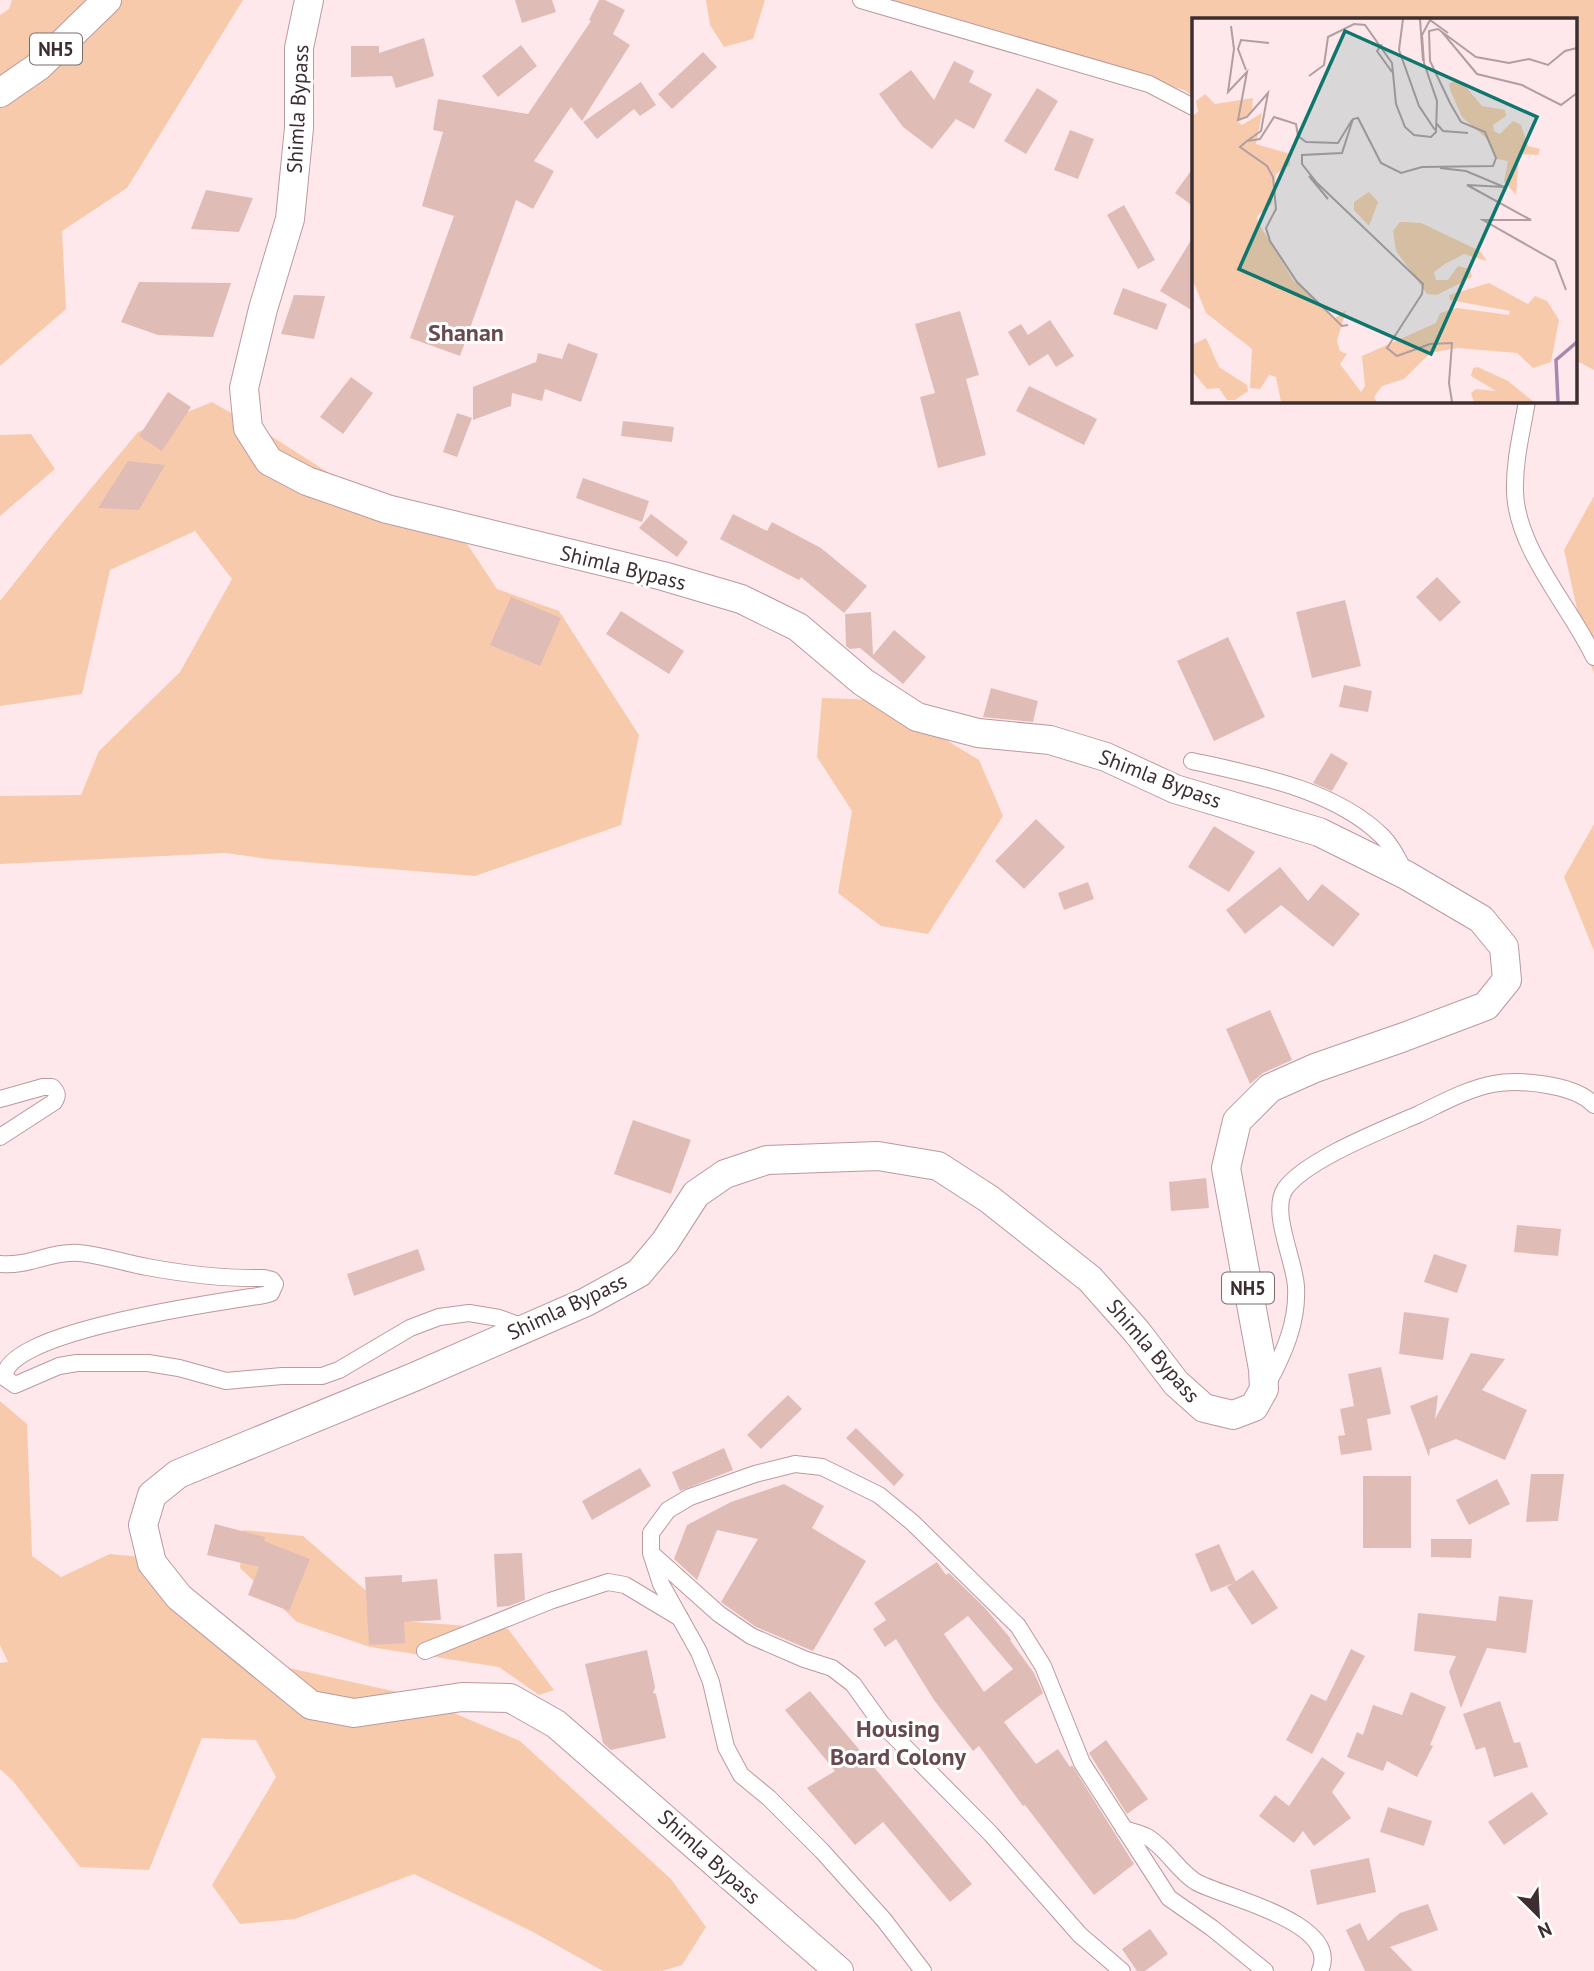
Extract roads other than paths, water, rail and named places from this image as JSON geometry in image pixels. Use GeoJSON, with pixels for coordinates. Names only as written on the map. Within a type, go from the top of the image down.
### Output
{"type":"FeatureCollection","features":[{"type":"Feature","properties":{"kind":"highway","name":"NH5"},"geometry":{"type":"LineString","coordinates":[[0,93],[39,66],[107,0]]}},
{"type":"Feature","properties":{"kind":"highway","name":"Shimla Bypass"},"geometry":{"type":"LineString","coordinates":[[309,0],[299,48],[299,128],[290,219],[263,309],[244,388],[248,428],[269,461],[307,481],[387,509],[663,576],[741,599],[798,626],[863,682],[917,717],[978,733],[1050,740],[1106,758],[1175,789],[1319,832],[1406,875],[1481,919],[1504,947],[1507,980],[1486,1006],[1315,1068],[1270,1088],[1237,1121],[1226,1168],[1263,1368],[1264,1389],[1254,1407],[1233,1415],[1203,1408],[1176,1383],[1137,1332],[1090,1279],[989,1199],[938,1166],[878,1156],[767,1160],[725,1174],[696,1194],[665,1242],[639,1273],[586,1302],[414,1377],[178,1474],[152,1495],[143,1525],[152,1563],[179,1597],[311,1705],[354,1713],[462,1697],[510,1698],[556,1724],[839,1971]]}},
{"type":"Feature","properties":{"kind":"street"},"geometry":{"type":"LineString","coordinates":[[861,0],[1149,85],[1192,106]]}},
{"type":"Feature","properties":{"kind":"street"},"geometry":{"type":"LineString","coordinates":[[1528,402],[1516,464],[1515,495],[1522,528],[1594,657]]}},
{"type":"Feature","properties":{"kind":"street"},"geometry":{"type":"LineString","coordinates":[[1192,761],[1287,784],[1360,818],[1383,837],[1406,875]]}},
{"type":"Feature","properties":{"kind":"street"},"geometry":{"type":"LineString","coordinates":[[1264,1389],[1284,1352],[1292,1325],[1296,1288],[1279,1204],[1284,1189],[1298,1176],[1332,1154],[1461,1095],[1492,1084],[1523,1082],[1560,1088],[1578,1093],[1594,1105]]}},
{"type":"Feature","properties":{"kind":"street"},"geometry":{"type":"LineString","coordinates":[[0,1099],[43,1087],[52,1087],[57,1092],[54,1102],[0,1137]]}},
{"type":"Feature","properties":{"kind":"street"},"geometry":{"type":"LineString","coordinates":[[0,1264],[24,1264],[64,1252],[83,1253],[195,1275],[264,1278],[275,1284],[271,1293],[264,1295],[98,1325],[63,1336],[30,1351],[8,1367],[5,1378],[15,1385],[59,1366],[77,1363],[148,1363],[226,1381],[322,1376],[339,1370],[410,1328],[439,1317],[469,1313],[499,1318],[526,1328]]}},
{"type":"Feature","properties":{"kind":"street"},"geometry":{"type":"LineString","coordinates":[[923,1971],[884,1920],[822,1851],[741,1775],[726,1747],[711,1682],[699,1652],[661,1584],[651,1553],[651,1533],[668,1510],[690,1497],[755,1474],[795,1464],[822,1467],[879,1495],[913,1523],[1018,1626],[1043,1666],[1082,1763],[1170,1898],[1265,1971]]}},
{"type":"Feature","properties":{"kind":"street"},"geometry":{"type":"LineString","coordinates":[[651,1553],[719,1614],[751,1636],[832,1668],[853,1684],[881,1723],[991,1834],[1080,1935],[1122,1971]]}},
{"type":"Feature","properties":{"kind":"street"},"geometry":{"type":"LineString","coordinates":[[425,1651],[560,1597],[608,1582],[625,1585],[682,1620]]}},
{"type":"Feature","properties":{"kind":"street"},"geometry":{"type":"LineString","coordinates":[[1124,1829],[1147,1836],[1163,1849],[1179,1870],[1196,1881],[1286,1918],[1311,1934],[1322,1949],[1324,1964],[1320,1971]]}},
{"type":"Feature","properties":{"kind":"district","name":"Shanan"},"geometry":{"type":"Point","coordinates":[466,333]}},
{"type":"Feature","properties":{"kind":"district","name":"Housing Board Colony"},"geometry":{"type":"Point","coordinates":[898,1743]}}]}
